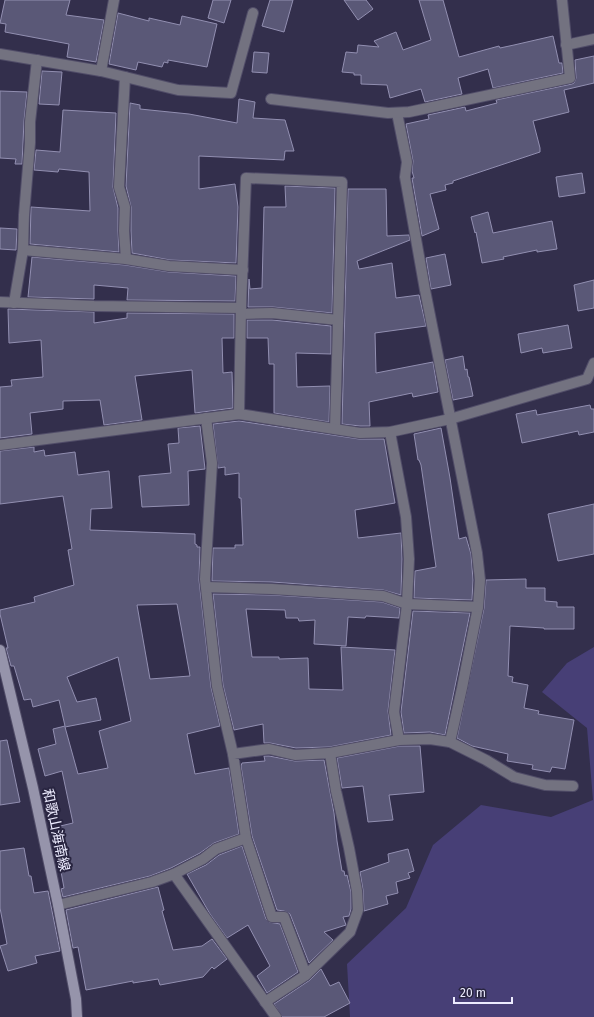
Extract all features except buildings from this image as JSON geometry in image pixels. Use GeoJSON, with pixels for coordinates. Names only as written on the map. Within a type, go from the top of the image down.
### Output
{"type":"FeatureCollection","features":[{"type":"Feature","properties":{"kind":"main road","name":"和歌山海南線"},"geometry":{"type":"LineString","coordinates":[[0,650],[3,672],[33,788],[58,905],[76,999],[77,1017]]}},
{"type":"Feature","properties":{"kind":"street"},"geometry":{"type":"LineString","coordinates":[[101,71],[114,0]]}},
{"type":"Feature","properties":{"kind":"street"},"geometry":{"type":"LineString","coordinates":[[272,99],[397,113],[408,112],[570,78],[562,0]]}},
{"type":"Feature","properties":{"kind":"street"},"geometry":{"type":"LineString","coordinates":[[0,54],[101,71],[178,90],[230,93],[253,13]]}},
{"type":"Feature","properties":{"kind":"street"},"geometry":{"type":"LineString","coordinates":[[566,44],[594,40]]}},
{"type":"Feature","properties":{"kind":"street"},"geometry":{"type":"LineString","coordinates":[[14,303],[23,250],[30,122],[37,60]]}},
{"type":"Feature","properties":{"kind":"street"},"geometry":{"type":"LineString","coordinates":[[125,77],[119,186],[125,208],[124,231],[126,259]]}},
{"type":"Feature","properties":{"kind":"street"},"geometry":{"type":"LineString","coordinates":[[397,113],[407,162],[405,176],[425,290],[477,553],[480,580],[478,608],[450,742]]}},
{"type":"Feature","properties":{"kind":"street"},"geometry":{"type":"LineString","coordinates":[[239,414],[246,178],[342,182],[335,429]]}},
{"type":"Feature","properties":{"kind":"street"},"geometry":{"type":"LineString","coordinates":[[23,250],[126,259],[169,266],[243,270]]}},
{"type":"Feature","properties":{"kind":"street"},"geometry":{"type":"LineString","coordinates":[[0,302],[241,311],[338,320]]}},
{"type":"Feature","properties":{"kind":"street"},"geometry":{"type":"LineString","coordinates":[[0,444],[239,414],[360,433],[390,432],[450,419],[587,379],[594,363]]}},
{"type":"Feature","properties":{"kind":"street"},"geometry":{"type":"LineString","coordinates":[[206,418],[212,463],[205,579],[217,686],[233,754],[246,838],[272,917],[284,917],[306,975]]}},
{"type":"Feature","properties":{"kind":"street"},"geometry":{"type":"LineString","coordinates":[[390,432],[406,517],[409,559],[407,604],[394,712],[399,740]]}},
{"type":"Feature","properties":{"kind":"street"},"geometry":{"type":"LineString","coordinates":[[206,587],[272,589],[383,596],[407,604],[478,608]]}},
{"type":"Feature","properties":{"kind":"street"},"geometry":{"type":"LineString","coordinates":[[233,754],[269,749],[295,755],[330,753],[399,740],[430,739],[450,742],[486,760],[514,777],[545,785],[573,786]]}},
{"type":"Feature","properties":{"kind":"street"},"geometry":{"type":"LineString","coordinates":[[265,1002],[306,975],[350,932],[358,910],[358,890],[336,791],[330,753]]}},
{"type":"Feature","properties":{"kind":"street"},"geometry":{"type":"LineString","coordinates":[[58,905],[152,882],[174,874],[203,859],[216,849],[246,838]]}},
{"type":"Feature","properties":{"kind":"street"},"geometry":{"type":"LineString","coordinates":[[174,874],[276,1017]]}},
{"type":"Feature","properties":{"kind":"shaded area"},"geometry":{"type":"Polygon","coordinates":[[[594,647],[594,1017],[350,1017],[347,964],[406,908],[433,845],[481,805],[551,817],[593,800],[587,728],[542,692],[567,663],[594,647]]]}}]}
